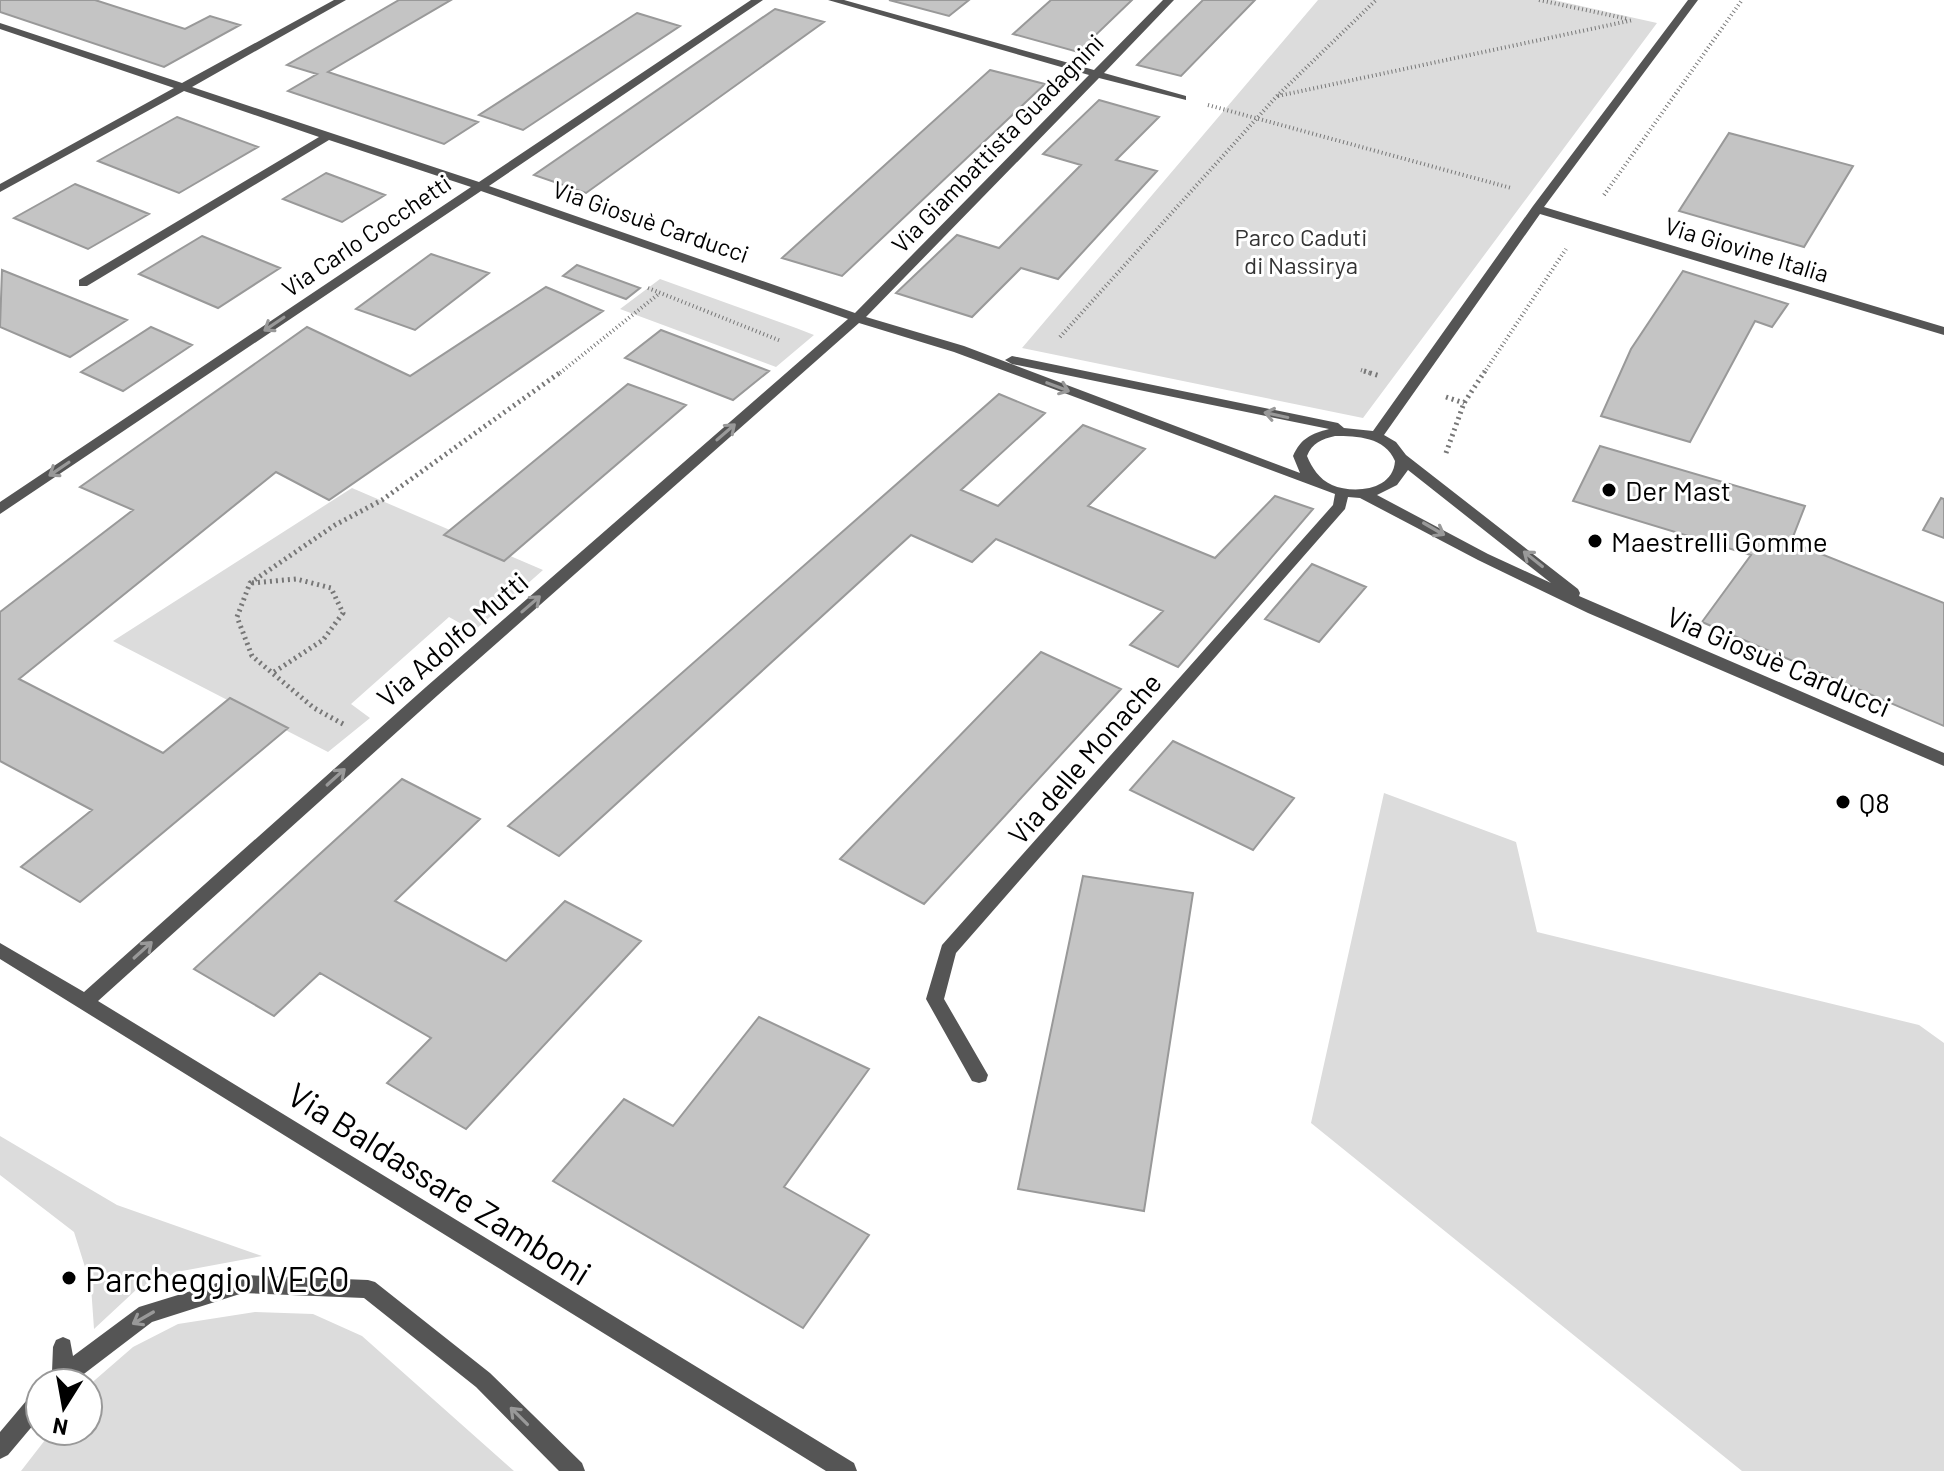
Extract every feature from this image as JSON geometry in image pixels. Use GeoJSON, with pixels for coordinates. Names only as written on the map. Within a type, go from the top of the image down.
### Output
{"type":"FeatureCollection","features":[{"type":"Feature","properties":{"kind":"street"},"geometry":{"type":"LineString","coordinates":[[0,189],[341,0]]}},
{"type":"Feature","properties":{"kind":"street","name":"Via Carlo Cocchetti"},"geometry":{"type":"LineString","coordinates":[[0,509],[758,0]]}},
{"type":"Feature","properties":{"kind":"street"},"geometry":{"type":"LineString","coordinates":[[833,0],[1182,98]]}},
{"type":"Feature","properties":{"kind":"street","name":"Via Giambattista Guadagnini"},"geometry":{"type":"LineString","coordinates":[[857,318],[1169,0]]}},
{"type":"Feature","properties":{"kind":"street"},"geometry":{"type":"LineString","coordinates":[[1376,436],[1537,209],[1693,0]]}},
{"type":"Feature","properties":{"kind":"street","name":"Via Giosuè Carducci"},"geometry":{"type":"LineString","coordinates":[[0,26],[478,186],[857,318],[959,349],[1324,487],[1364,494],[1483,557],[1593,609],[1944,760]]}},
{"type":"Feature","properties":{"kind":"street"},"geometry":{"type":"LineString","coordinates":[[83,283],[328,136]]}},
{"type":"Feature","properties":{"kind":"street","name":"Via Giovine Italia"},"geometry":{"type":"LineString","coordinates":[[1537,209],[1944,331]]}},
{"type":"Feature","properties":{"kind":"street","name":"Via Adolfo Mutti"},"geometry":{"type":"LineString","coordinates":[[85,1002],[857,318]]}},
{"type":"Feature","properties":{"kind":"street","name":"Via Giosuè Carducci"},"geometry":{"type":"LineString","coordinates":[[959,349],[1376,436],[1593,609]]}},
{"type":"Feature","properties":{"kind":"street","name":"Via Giosuè Carducci"},"geometry":{"type":"LineString","coordinates":[[1324,487],[1307,475],[1300,465],[1299,453],[1306,442],[1318,435],[1353,431]]}},
{"type":"Feature","properties":{"kind":"street"},"geometry":{"type":"LineString","coordinates":[[1364,494],[1384,489],[1396,481],[1402,468],[1400,457]]}},
{"type":"Feature","properties":{"kind":"street","name":"Via delle Monache"},"geometry":{"type":"LineString","coordinates":[[979,1075],[935,999],[948,950],[1340,506],[1342,492]]}},
{"type":"Feature","properties":{"kind":"street","name":"Via Baldassare Zamboni"},"geometry":{"type":"LineString","coordinates":[[0,950],[846,1471]]}},
{"type":"Feature","properties":{"kind":"street"},"geometry":{"type":"LineString","coordinates":[[74,1367],[146,1314],[243,1284],[368,1289],[483,1380],[574,1471]]}},
{"type":"Feature","properties":{"kind":"street"},"geometry":{"type":"LineString","coordinates":[[60,1367],[63,1347]]}},
{"type":"Feature","properties":{"kind":"street"},"geometry":{"type":"LineString","coordinates":[[0,1448],[24,1420]]}},
{"type":"Feature","properties":{"kind":"path"},"geometry":{"type":"LineString","coordinates":[[1055,342],[1276,97],[1376,0]]}},
{"type":"Feature","properties":{"kind":"path"},"geometry":{"type":"LineString","coordinates":[[1276,97],[1633,20],[1543,0]]}},
{"type":"Feature","properties":{"kind":"path"},"geometry":{"type":"LineString","coordinates":[[1601,198],[1742,0]]}},
{"type":"Feature","properties":{"kind":"path"},"geometry":{"type":"LineString","coordinates":[[1182,98],[1517,190]]}},
{"type":"Feature","properties":{"kind":"path"},"geometry":{"type":"LineString","coordinates":[[1443,461],[1464,403],[1573,238]]}},
{"type":"Feature","properties":{"kind":"path"},"geometry":{"type":"LineString","coordinates":[[648,288],[790,345]]}},
{"type":"Feature","properties":{"kind":"path"},"geometry":{"type":"LineString","coordinates":[[376,741],[314,708],[252,656],[237,617],[250,583],[335,525],[382,500],[527,399],[660,293]]}},
{"type":"Feature","properties":{"kind":"path"},"geometry":{"type":"LineString","coordinates":[[250,583],[296,579],[331,588],[343,613],[323,640],[271,674]]}},
{"type":"Feature","properties":{"kind":"green space","name":"Parco Caduti di Nassirya"},"geometry":{"type":"Polygon","coordinates":[[[1318,0],[1554,0],[1657,23],[1363,418],[1022,348],[1318,0]]]}},
{"type":"Feature","properties":{"kind":"green space"},"geometry":{"type":"Polygon","coordinates":[[[660,279],[814,335],[776,367],[620,309],[660,279]]]}},
{"type":"Feature","properties":{"kind":"green space"},"geometry":{"type":"Polygon","coordinates":[[[352,488],[543,570],[474,631],[449,617],[351,704],[370,718],[328,752],[113,641],[352,488]]]}},
{"type":"Feature","properties":{"kind":"green space"},"geometry":{"type":"Polygon","coordinates":[[[1384,793],[1516,842],[1537,932],[1919,1025],[1944,1043],[1944,1471],[1742,1471],[1311,1123],[1384,793]]]}},
{"type":"Feature","properties":{"kind":"green space"},"geometry":{"type":"Polygon","coordinates":[[[0,1136],[117,1205],[262,1256],[182,1271],[137,1289],[94,1329],[91,1286],[74,1232],[0,1175],[0,1136]]]}},
{"type":"Feature","properties":{"kind":"green space"},"geometry":{"type":"Polygon","coordinates":[[[255,1312],[313,1314],[362,1336],[514,1471],[21,1471],[40,1447],[104,1447],[104,1372],[133,1347],[178,1324],[255,1312]]]}},
{"type":"Feature","properties":{"kind":"building"},"geometry":{"type":"Polygon","coordinates":[[[0,0],[95,0],[185,29],[210,16],[240,25],[164,67],[0,12],[0,0]]]}},
{"type":"Feature","properties":{"kind":"building"},"geometry":{"type":"Polygon","coordinates":[[[399,0],[451,0],[328,72],[478,122],[444,144],[288,91],[317,74],[287,65],[399,0]]]}},
{"type":"Feature","properties":{"kind":"building"},"geometry":{"type":"Polygon","coordinates":[[[889,0],[969,0],[949,16],[889,0]]]}},
{"type":"Feature","properties":{"kind":"building"},"geometry":{"type":"Polygon","coordinates":[[[1051,0],[1132,0],[1078,52],[1013,34],[1051,0]]]}},
{"type":"Feature","properties":{"kind":"building"},"geometry":{"type":"Polygon","coordinates":[[[1203,0],[1255,0],[1181,76],[1137,65],[1203,0]]]}},
{"type":"Feature","properties":{"kind":"building"},"geometry":{"type":"Polygon","coordinates":[[[775,9],[824,22],[586,193],[534,175],[775,9]]]}},
{"type":"Feature","properties":{"kind":"building"},"geometry":{"type":"Polygon","coordinates":[[[637,13],[680,26],[523,130],[479,115],[637,13]]]}},
{"type":"Feature","properties":{"kind":"building"},"geometry":{"type":"Polygon","coordinates":[[[990,70],[1045,84],[842,276],[782,258],[990,70]]]}},
{"type":"Feature","properties":{"kind":"building"},"geometry":{"type":"Polygon","coordinates":[[[1099,100],[1159,117],[1116,160],[1157,171],[1058,279],[1021,268],[972,317],[896,293],[957,235],[999,248],[1081,165],[1043,154],[1099,100]]]}},
{"type":"Feature","properties":{"kind":"building"},"geometry":{"type":"Polygon","coordinates":[[[177,117],[258,147],[179,193],[98,161],[177,117]]]}},
{"type":"Feature","properties":{"kind":"building"},"geometry":{"type":"Polygon","coordinates":[[[1729,133],[1853,166],[1804,247],[1679,211],[1729,133]]]}},
{"type":"Feature","properties":{"kind":"building"},"geometry":{"type":"Polygon","coordinates":[[[326,173],[385,195],[342,222],[283,199],[326,173]]]}},
{"type":"Feature","properties":{"kind":"building"},"geometry":{"type":"Polygon","coordinates":[[[75,184],[149,214],[88,249],[14,218],[75,184]]]}},
{"type":"Feature","properties":{"kind":"building"},"geometry":{"type":"Polygon","coordinates":[[[202,236],[280,268],[218,308],[139,274],[202,236]]]}},
{"type":"Feature","properties":{"kind":"building"},"geometry":{"type":"Polygon","coordinates":[[[431,254],[489,273],[415,330],[356,309],[431,254]]]}},
{"type":"Feature","properties":{"kind":"building"},"geometry":{"type":"Polygon","coordinates":[[[577,265],[640,288],[626,299],[563,276],[577,265]]]}},
{"type":"Feature","properties":{"kind":"building"},"geometry":{"type":"Polygon","coordinates":[[[2,270],[127,320],[70,357],[0,327],[2,270]]]}},
{"type":"Feature","properties":{"kind":"building"},"geometry":{"type":"Polygon","coordinates":[[[1683,271],[1788,304],[1772,327],[1755,321],[1690,442],[1601,416],[1631,349],[1683,271]]]}},
{"type":"Feature","properties":{"kind":"building"},"geometry":{"type":"Polygon","coordinates":[[[546,287],[603,311],[329,500],[276,472],[19,679],[163,753],[230,698],[288,728],[80,902],[21,867],[92,810],[0,761],[0,612],[133,510],[80,487],[307,327],[410,376],[546,287]]]}},
{"type":"Feature","properties":{"kind":"building"},"geometry":{"type":"Polygon","coordinates":[[[151,327],[192,345],[123,391],[81,372],[151,327]]]}},
{"type":"Feature","properties":{"kind":"building"},"geometry":{"type":"Polygon","coordinates":[[[661,330],[769,371],[733,400],[625,358],[661,330]]]}},
{"type":"Feature","properties":{"kind":"building"},"geometry":{"type":"Polygon","coordinates":[[[628,384],[686,405],[504,561],[444,535],[628,384]]]}},
{"type":"Feature","properties":{"kind":"building"},"geometry":{"type":"Polygon","coordinates":[[[999,394],[1045,413],[961,490],[998,506],[1083,425],[1145,449],[1088,506],[1215,558],[1275,496],[1313,509],[1178,667],[1130,645],[1163,611],[996,539],[972,562],[911,535],[559,856],[508,826],[999,394]]]}},
{"type":"Feature","properties":{"kind":"building"},"geometry":{"type":"Polygon","coordinates":[[[1600,446],[1805,506],[1791,542],[1944,603],[1944,726],[1702,622],[1751,555],[1573,501],[1600,446]]]}},
{"type":"Feature","properties":{"kind":"building"},"geometry":{"type":"Polygon","coordinates":[[[1941,498],[1944,499],[1944,538],[1923,530],[1941,498]]]}},
{"type":"Feature","properties":{"kind":"building"},"geometry":{"type":"Polygon","coordinates":[[[1312,564],[1366,587],[1319,642],[1265,619],[1312,564]]]}},
{"type":"Feature","properties":{"kind":"building"},"geometry":{"type":"Polygon","coordinates":[[[1041,652],[1121,689],[924,904],[840,859],[1041,652]]]}},
{"type":"Feature","properties":{"kind":"building"},"geometry":{"type":"Polygon","coordinates":[[[1173,741],[1294,798],[1253,850],[1130,790],[1173,741]]]}},
{"type":"Feature","properties":{"kind":"building"},"geometry":{"type":"Polygon","coordinates":[[[402,779],[480,819],[395,901],[506,961],[565,901],[641,941],[466,1129],[387,1083],[431,1038],[320,973],[274,1016],[194,969],[402,779]]]}},
{"type":"Feature","properties":{"kind":"building"},"geometry":{"type":"Polygon","coordinates":[[[1083,876],[1193,893],[1144,1211],[1018,1189],[1083,876]]]}},
{"type":"Feature","properties":{"kind":"building"},"geometry":{"type":"Polygon","coordinates":[[[759,1017],[869,1069],[784,1187],[869,1235],[803,1328],[553,1181],[624,1099],[673,1126],[759,1017]]]}},
{"type":"Feature","properties":{"kind":"place","name":"Der Mast"},"geometry":{"type":"Point","coordinates":[1609,490]}},
{"type":"Feature","properties":{"kind":"place","name":"Maestrelli Gomme"},"geometry":{"type":"Point","coordinates":[1595,541]}},
{"type":"Feature","properties":{"kind":"place","name":"Q8"},"geometry":{"type":"Point","coordinates":[1843,802]}},
{"type":"Feature","properties":{"kind":"place","name":"Parcheggio IVECO"},"geometry":{"type":"Point","coordinates":[69,1278]}}]}
